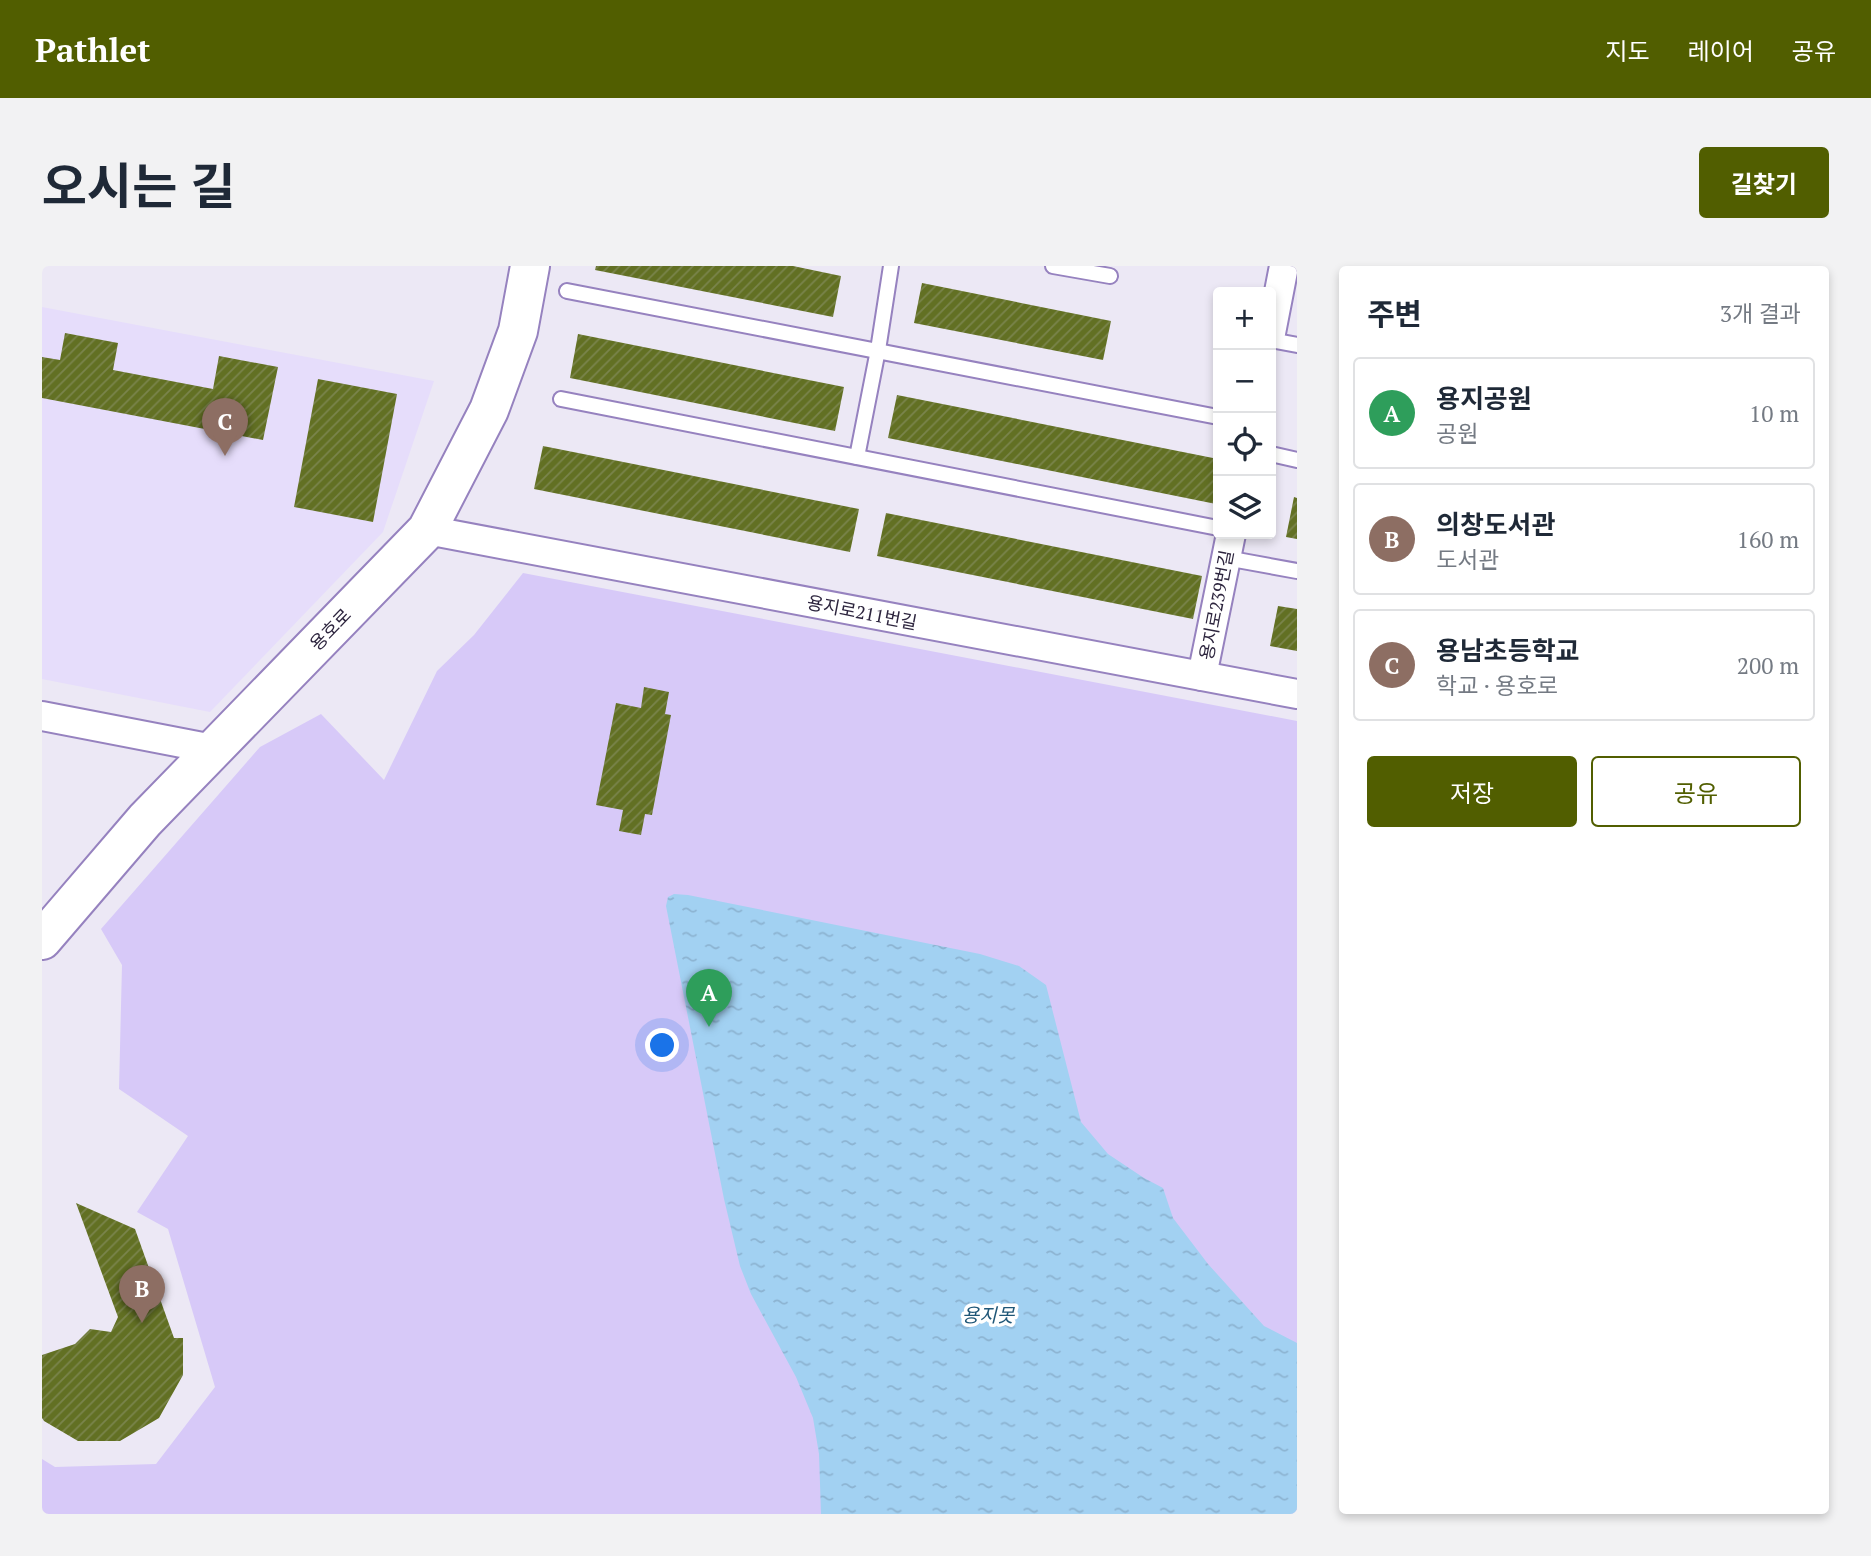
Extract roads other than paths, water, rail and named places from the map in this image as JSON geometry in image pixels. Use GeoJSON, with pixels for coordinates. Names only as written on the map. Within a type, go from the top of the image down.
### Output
{"type":"FeatureCollection","features":[{"type":"Feature","properties":{"kind":"street","name":"용호로"},"geometry":{"type":"LineString","coordinates":[[42,940],[145,820],[427,530],[489,410],[518,331],[530,266]]}},
{"type":"Feature","properties":{"kind":"street"},"geometry":{"type":"LineString","coordinates":[[1276,307],[1284,266]]}},
{"type":"Feature","properties":{"kind":"street","name":"용지로211번길"},"geometry":{"type":"LineString","coordinates":[[427,530],[1297,694]]}},
{"type":"Feature","properties":{"kind":"street","name":"용지로239번길"},"geometry":{"type":"LineString","coordinates":[[1202,676],[1228,546]]}},
{"type":"Feature","properties":{"kind":"street"},"geometry":{"type":"LineString","coordinates":[[42,716],[213,749]]}},
{"type":"Feature","properties":{"kind":"lane"},"geometry":{"type":"LineString","coordinates":[[857,457],[891,266]]}},
{"type":"Feature","properties":{"kind":"lane"},"geometry":{"type":"LineString","coordinates":[[1053,266],[1110,276]]}},
{"type":"Feature","properties":{"kind":"lane"},"geometry":{"type":"LineString","coordinates":[[567,291],[1213,416]]}},
{"type":"Feature","properties":{"kind":"lane"},"geometry":{"type":"LineString","coordinates":[[1276,341],[1297,345]]}},
{"type":"Feature","properties":{"kind":"lane"},"geometry":{"type":"LineString","coordinates":[[561,399],[1213,527]]}},
{"type":"Feature","properties":{"kind":"lane"},"geometry":{"type":"LineString","coordinates":[[1276,455],[1297,460]]}},
{"type":"Feature","properties":{"kind":"lane"},"geometry":{"type":"LineString","coordinates":[[1228,546],[1297,571]]}},
{"type":"Feature","properties":{"kind":"water","name":"용지못"},"geometry":{"type":"Polygon","coordinates":[[[674,894],[980,954],[1019,966],[1046,985],[1081,1122],[1108,1154],[1163,1188],[1173,1218],[1208,1264],[1264,1326],[1297,1343],[1297,1514],[821,1514],[819,1454],[813,1418],[796,1377],[751,1294],[740,1266],[724,1199],[666,906],[668,897],[674,894]]]}},
{"type":"Feature","properties":{"kind":"place","name":"용남초등학교"},"geometry":{"type":"Point","coordinates":[225,456]}},
{"type":"Feature","properties":{"kind":"place","name":"용지공원"},"geometry":{"type":"Point","coordinates":[709,1027]}},
{"type":"Feature","properties":{"kind":"place","name":"의창도서관"},"geometry":{"type":"Point","coordinates":[142,1323]}}]}
